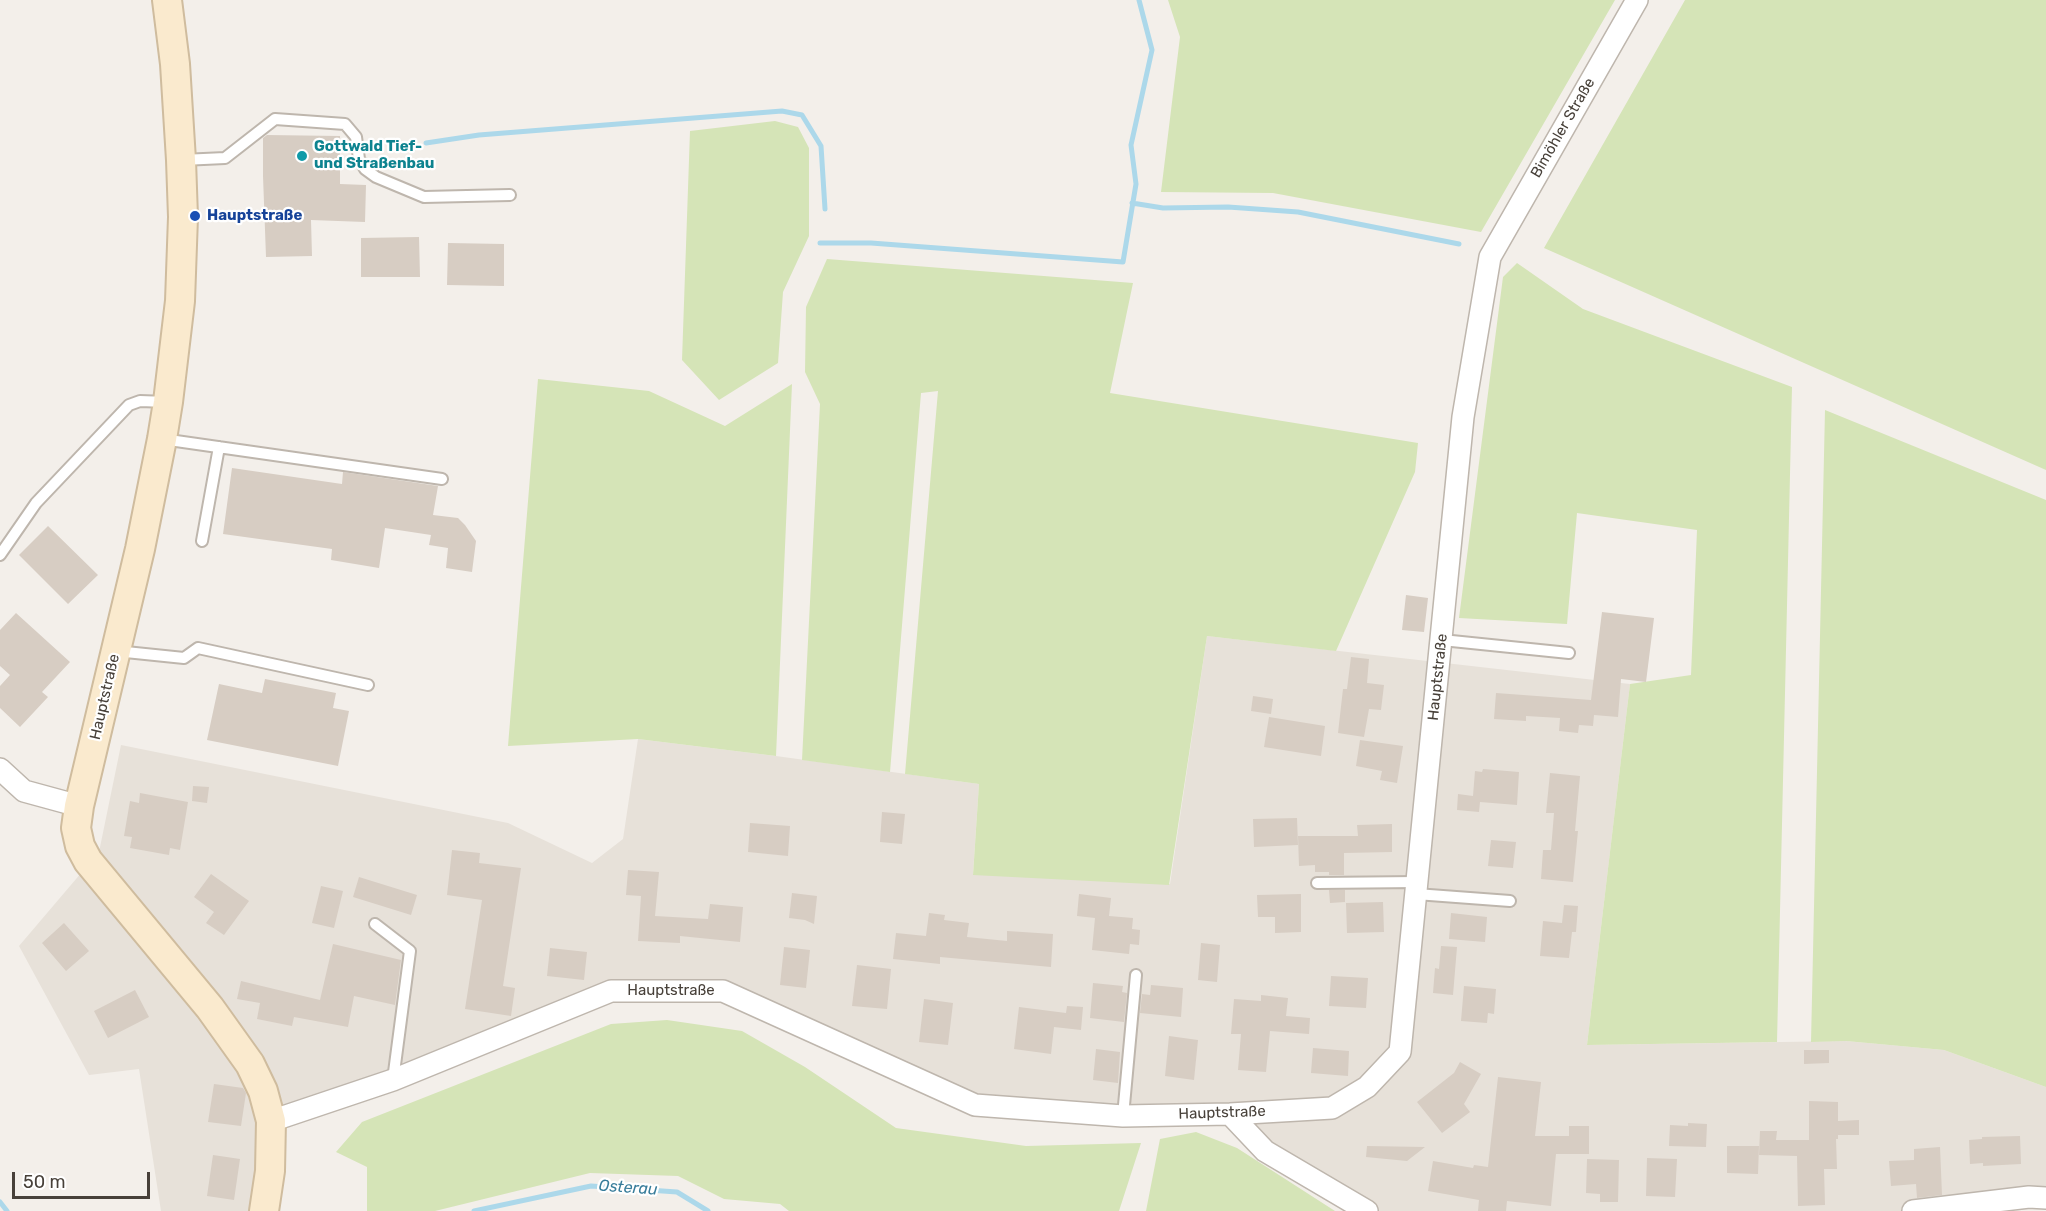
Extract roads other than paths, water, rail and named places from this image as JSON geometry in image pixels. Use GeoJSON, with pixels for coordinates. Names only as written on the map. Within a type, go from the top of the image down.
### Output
{"type":"FeatureCollection","features":[{"type":"Feature","properties":{"kind":"street","name":"Hauptstraße"},"geometry":{"type":"LineString","coordinates":[[166,0],[175,64],[182,160],[183,217],[180,301],[162,439],[140,549],[79,806],[76,828],[80,846],[88,861],[210,1008],[250,1064],[263,1091],[271,1120],[270,1171],[264,1211]]}},
{"type":"Feature","properties":{"kind":"street","name":"Bimöhler Straße"},"geometry":{"type":"LineString","coordinates":[[1490,257],[1636,0]]}},
{"type":"Feature","properties":{"kind":"street","name":"Hauptstraße"},"geometry":{"type":"LineString","coordinates":[[271,1120],[393,1080],[611,992],[723,991],[975,1105],[1123,1116],[1230,1114],[1332,1108],[1368,1087],[1400,1052],[1463,417],[1490,257]]}},
{"type":"Feature","properties":{"kind":"street"},"geometry":{"type":"LineString","coordinates":[[0,769],[24,791],[79,806]]}},
{"type":"Feature","properties":{"kind":"street"},"geometry":{"type":"LineString","coordinates":[[1230,1114],[1265,1151],[1367,1211]]}},
{"type":"Feature","properties":{"kind":"street"},"geometry":{"type":"LineString","coordinates":[[1913,1211],[2029,1197],[2046,1198]]}},
{"type":"Feature","properties":{"kind":"lane"},"geometry":{"type":"LineString","coordinates":[[182,160],[225,158],[275,119],[345,124],[356,137],[359,159],[365,169],[376,177],[424,197],[510,195]]}},
{"type":"Feature","properties":{"kind":"lane"},"geometry":{"type":"LineString","coordinates":[[0,555],[36,503],[129,405],[140,401],[168,402]]}},
{"type":"Feature","properties":{"kind":"lane"},"geometry":{"type":"LineString","coordinates":[[162,439],[442,479]]}},
{"type":"Feature","properties":{"kind":"lane"},"geometry":{"type":"LineString","coordinates":[[202,541],[219,447]]}},
{"type":"Feature","properties":{"kind":"lane"},"geometry":{"type":"LineString","coordinates":[[1442,640],[1569,653]]}},
{"type":"Feature","properties":{"kind":"lane"},"geometry":{"type":"LineString","coordinates":[[116,651],[184,658],[198,648],[368,686]]}},
{"type":"Feature","properties":{"kind":"lane"},"geometry":{"type":"LineString","coordinates":[[1317,884],[1417,888],[1509,901]]}},
{"type":"Feature","properties":{"kind":"lane"},"geometry":{"type":"LineString","coordinates":[[375,924],[410,951],[393,1080]]}},
{"type":"Feature","properties":{"kind":"lane"},"geometry":{"type":"LineString","coordinates":[[1123,1116],[1136,975]]}},
{"type":"Feature","properties":{"kind":"waterway"},"geometry":{"type":"LineString","coordinates":[[820,243],[871,243],[1123,262],[1136,184],[1131,145],[1152,50],[1139,0]]}},
{"type":"Feature","properties":{"kind":"waterway"},"geometry":{"type":"LineString","coordinates":[[426,143],[479,135],[782,111],[802,115],[821,146],[825,209]]}},
{"type":"Feature","properties":{"kind":"waterway"},"geometry":{"type":"LineString","coordinates":[[1132,203],[1163,208],[1228,207],[1298,212],[1459,244]]}},
{"type":"Feature","properties":{"kind":"waterway","name":"Osterau"},"geometry":{"type":"LineString","coordinates":[[474,1211],[591,1186],[677,1192],[708,1211]]}},
{"type":"Feature","properties":{"kind":"waterway","name":"Osterau"},"geometry":{"type":"LineString","coordinates":[[0,1202],[7,1211]]}},
{"type":"Feature","properties":{"kind":"place","name":"Gottwald Tief- und Straßenbau"},"geometry":{"type":"Point","coordinates":[302,156]}},
{"type":"Feature","properties":{"kind":"place","name":"Hauptstraße"},"geometry":{"type":"Point","coordinates":[195,216]}}]}
